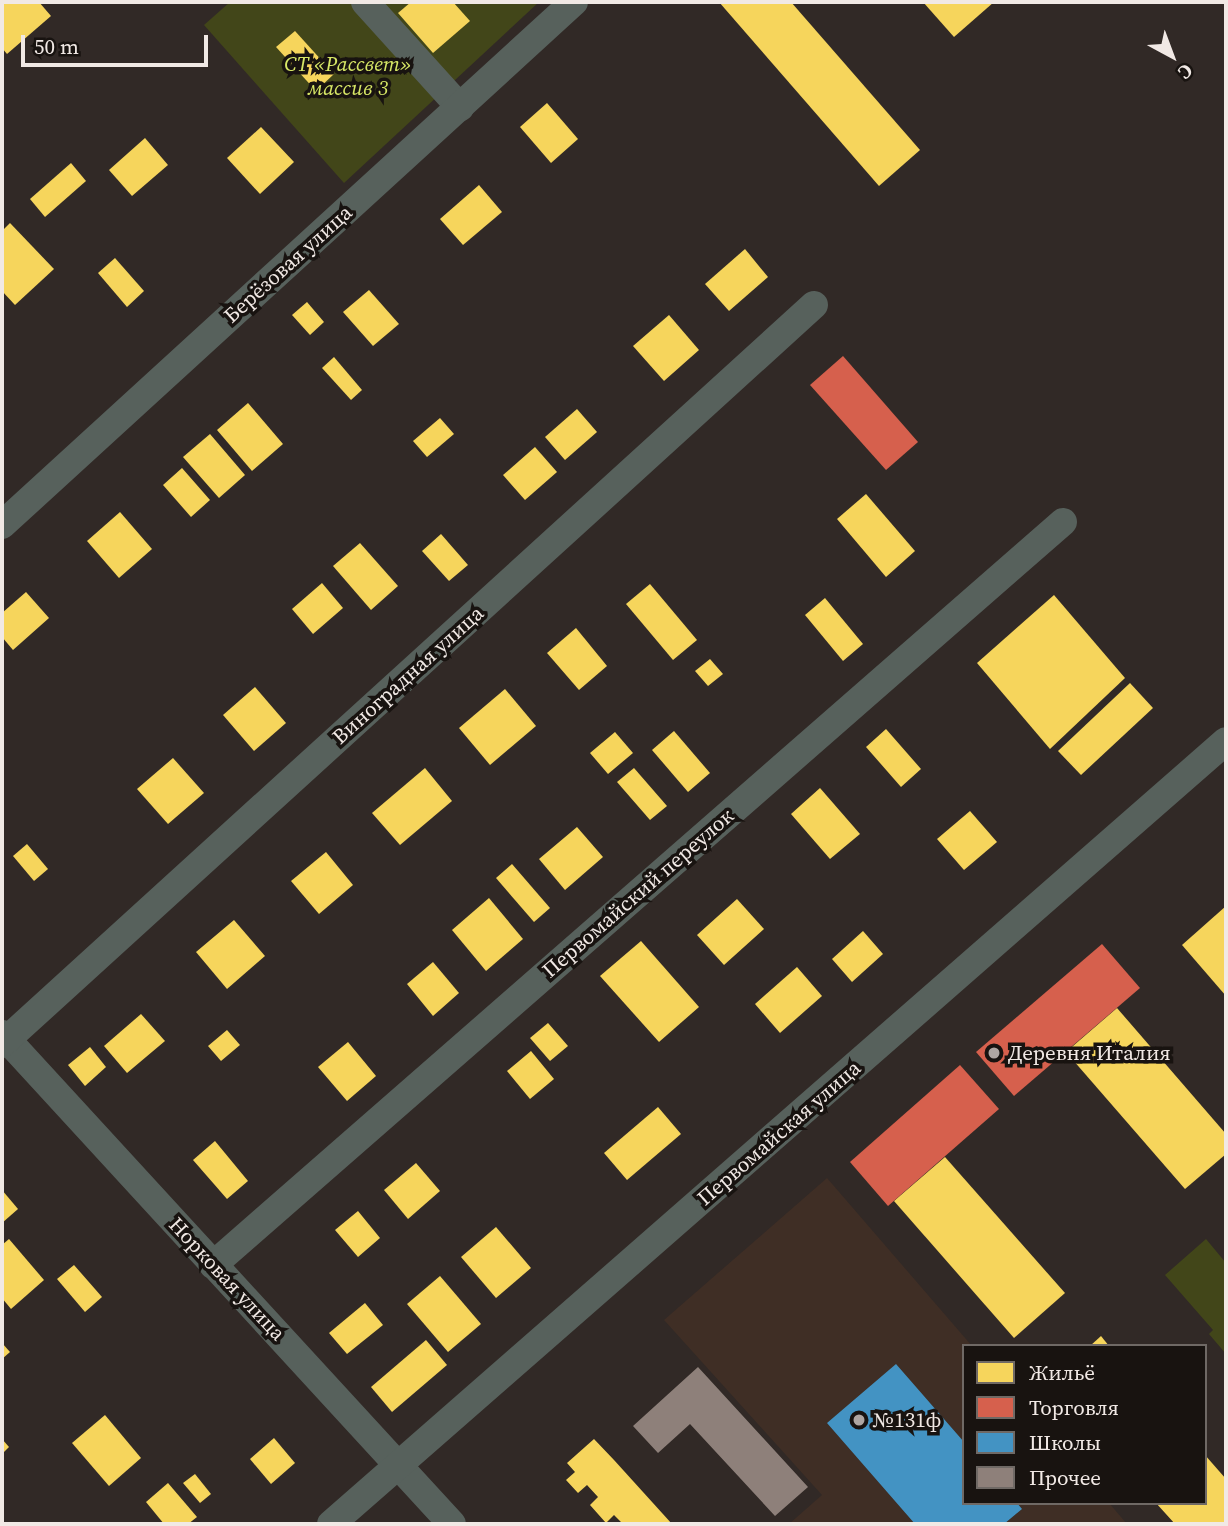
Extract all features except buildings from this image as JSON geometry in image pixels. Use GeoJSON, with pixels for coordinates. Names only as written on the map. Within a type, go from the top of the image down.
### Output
{"type":"FeatureCollection","features":[{"type":"Feature","properties":{"kind":"street"},"geometry":{"type":"LineString","coordinates":[[365,2],[460,107]]}},
{"type":"Feature","properties":{"kind":"street","name":"Берёзовая улица"},"geometry":{"type":"LineString","coordinates":[[2,524],[574,2]]}},
{"type":"Feature","properties":{"kind":"street","name":"Виноградная улица"},"geometry":{"type":"LineString","coordinates":[[3,1039],[814,305]]}},
{"type":"Feature","properties":{"kind":"street","name":"Первомайский переулок"},"geometry":{"type":"LineString","coordinates":[[213,1265],[1063,522]]}},
{"type":"Feature","properties":{"kind":"street","name":"Первомайская улица"},"geometry":{"type":"LineString","coordinates":[[331,1524],[1226,741]]}},
{"type":"Feature","properties":{"kind":"street","name":"Норковая улица"},"geometry":{"type":"LineString","coordinates":[[3,1039],[452,1524]]}},
{"type":"Feature","properties":{"kind":"shaded area","name":"№131ф"},"geometry":{"type":"Polygon","coordinates":[[[827,1178],[970,1344],[962,1344],[962,1505],[1111,1505],[1127,1524],[789,1524],[822,1495],[664,1320],[827,1178]]]}},
{"type":"Feature","properties":{"kind":"green space","name":"СТ «Рассвет» массив 3"},"geometry":{"type":"Polygon","coordinates":[[[230,2],[539,2],[344,183],[204,25],[230,2]]]}},
{"type":"Feature","properties":{"kind":"green space"},"geometry":{"type":"Polygon","coordinates":[[[1206,1239],[1226,1263],[1226,1354],[1209,1334],[1213,1330],[1165,1275],[1206,1239]]]}},
{"type":"Feature","properties":{"kind":"place","name":"Деревня Италия"},"geometry":{"type":"Point","coordinates":[994,1053]}},
{"type":"Feature","properties":{"kind":"place","name":"№131ф"},"geometry":{"type":"Point","coordinates":[859,1420]}}]}
